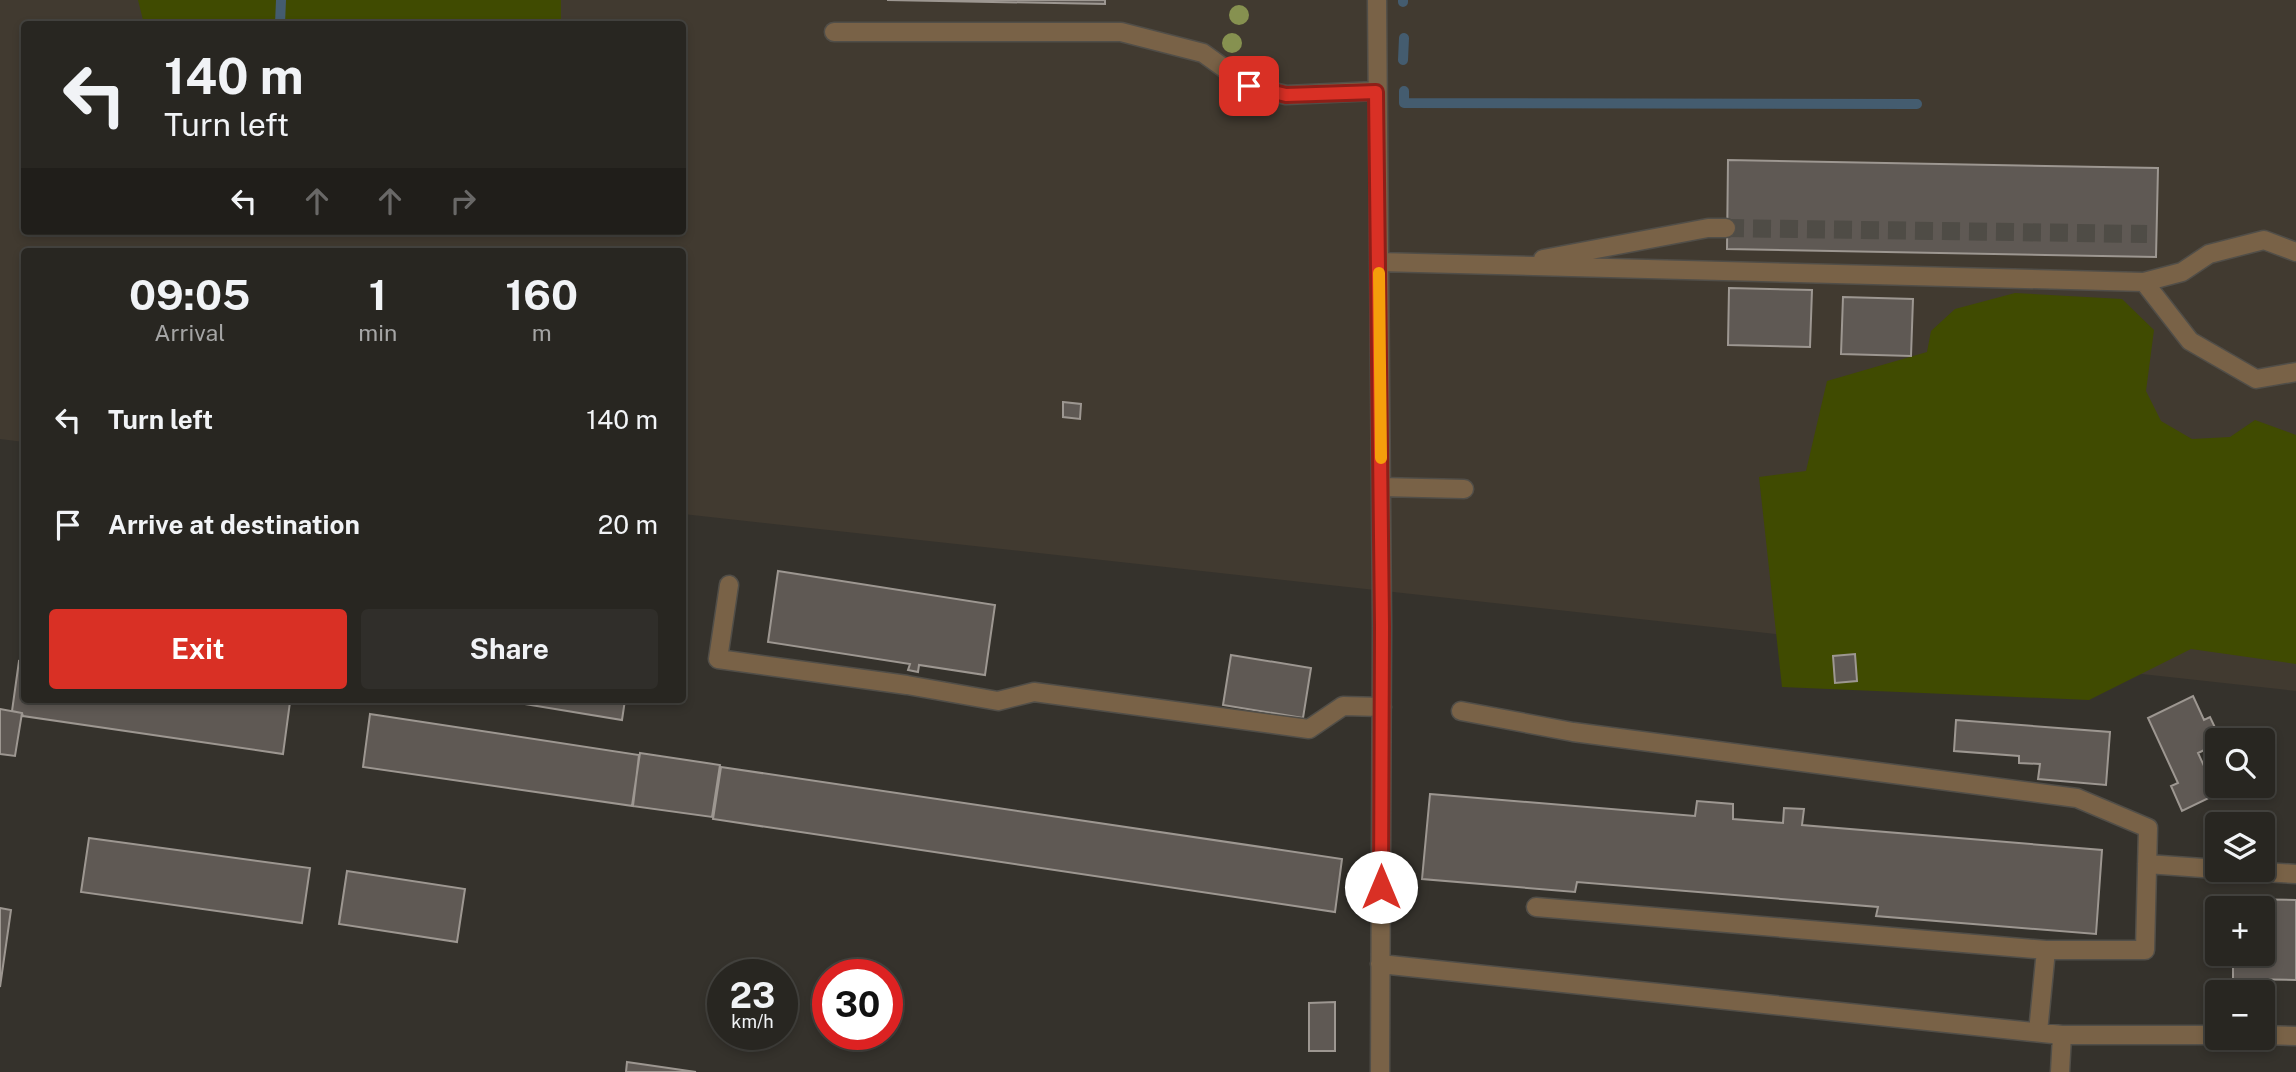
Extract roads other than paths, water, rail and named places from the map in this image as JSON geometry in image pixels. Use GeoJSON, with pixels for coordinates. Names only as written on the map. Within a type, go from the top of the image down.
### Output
{"type":"FeatureCollection","features":[{"type":"Feature","properties":{"kind":"street"},"geometry":{"type":"LineString","coordinates":[[1377,0],[1382,626],[1380,1072]]}},
{"type":"Feature","properties":{"kind":"street"},"geometry":{"type":"LineString","coordinates":[[834,32],[1121,32],[1203,53],[1249,86],[1286,95],[1376,92]]}},
{"type":"Feature","properties":{"kind":"street"},"geometry":{"type":"LineString","coordinates":[[1508,266],[1708,228],[1726,228]]}},
{"type":"Feature","properties":{"kind":"street"},"geometry":{"type":"LineString","coordinates":[[1378,262],[2144,282],[2182,272],[2209,254],[2264,240],[2296,252]]}},
{"type":"Feature","properties":{"kind":"street"},"geometry":{"type":"LineString","coordinates":[[2144,282],[2190,341],[2256,379],[2296,372]]}},
{"type":"Feature","properties":{"kind":"street"},"geometry":{"type":"LineString","coordinates":[[1381,487],[1464,489]]}},
{"type":"Feature","properties":{"kind":"street"},"geometry":{"type":"LineString","coordinates":[[729,586],[718,659],[907,685],[998,701],[1034,692],[1309,729],[1343,706],[1382,707]]}},
{"type":"Feature","properties":{"kind":"street"},"geometry":{"type":"LineString","coordinates":[[1461,710],[1573,732],[2077,798],[2148,828],[2145,950],[2046,950],[1536,907]]}},
{"type":"Feature","properties":{"kind":"street"},"geometry":{"type":"LineString","coordinates":[[2147,864],[2205,868]]}},
{"type":"Feature","properties":{"kind":"street"},"geometry":{"type":"LineString","coordinates":[[2275,873],[2296,874]]}},
{"type":"Feature","properties":{"kind":"street"},"geometry":{"type":"LineString","coordinates":[[2038,1032],[2046,950]]}},
{"type":"Feature","properties":{"kind":"street"},"geometry":{"type":"LineString","coordinates":[[1380,964],[2062,1035],[2205,1035]]}},
{"type":"Feature","properties":{"kind":"street"},"geometry":{"type":"LineString","coordinates":[[2060,1072],[2062,1035]]}},
{"type":"Feature","properties":{"kind":"street"},"geometry":{"type":"LineString","coordinates":[[2275,1035],[2296,1036]]}},
{"type":"Feature","properties":{"kind":"waterway"},"geometry":{"type":"LineString","coordinates":[[280,21],[281,0]]}},
{"type":"Feature","properties":{"kind":"waterway"},"geometry":{"type":"LineString","coordinates":[[1403,60],[1404,38]]}},
{"type":"Feature","properties":{"kind":"waterway"},"geometry":{"type":"LineString","coordinates":[[1404,91],[1404,103],[1917,104]]}},
{"type":"Feature","properties":{"kind":"tunnel"},"geometry":{"type":"LineString","coordinates":[[1726,228],[2147,234]]}}]}
